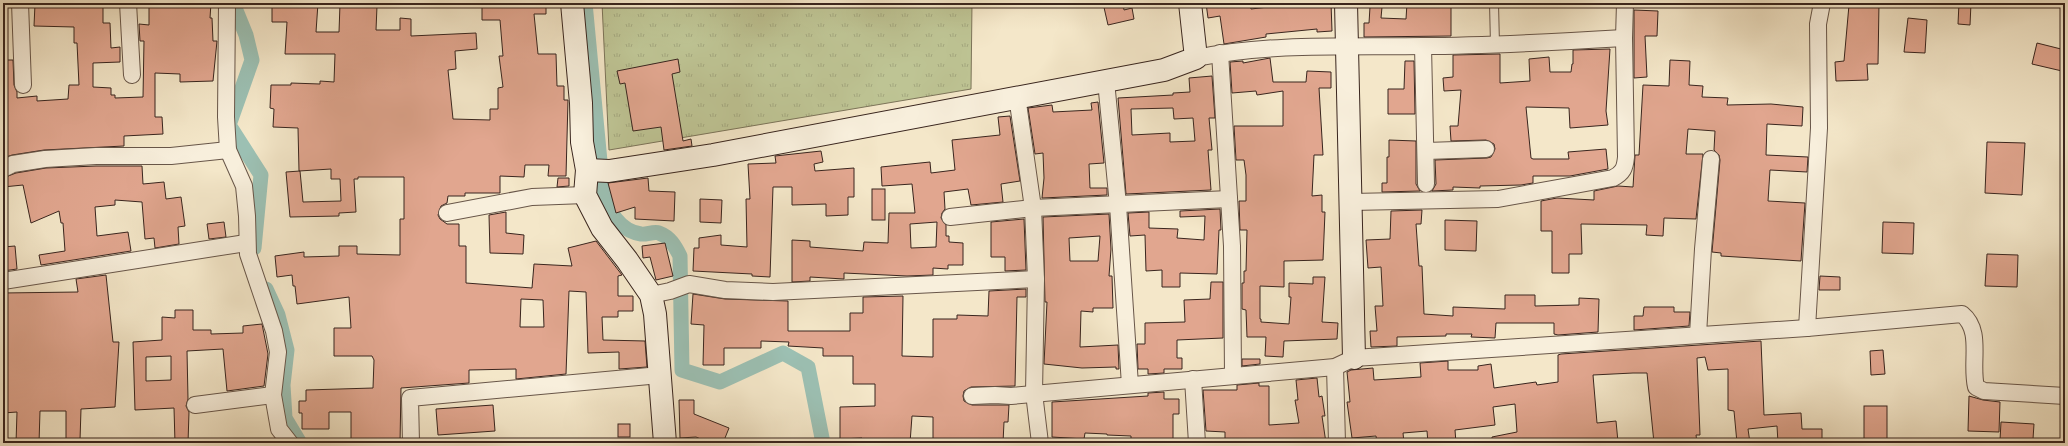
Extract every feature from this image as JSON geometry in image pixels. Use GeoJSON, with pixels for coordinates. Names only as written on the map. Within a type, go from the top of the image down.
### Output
{"type":"FeatureCollection","features":[{"type":"Feature","properties":{"kind":"main road"},"geometry":{"type":"LineString","coordinates":[[572,3],[581,103],[582,142],[587,170],[585,195],[602,228],[627,260],[660,293],[655,314],[665,443]]}},
{"type":"Feature","properties":{"kind":"main road"},"geometry":{"type":"LineString","coordinates":[[587,170],[609,171],[713,155],[1017,96],[1164,70],[1196,58],[1190,3]]}},
{"type":"Feature","properties":{"kind":"main road"},"geometry":{"type":"LineString","coordinates":[[1344,362],[1352,202],[1346,3]]}},
{"type":"Feature","properties":{"kind":"street"},"geometry":{"type":"LineString","coordinates":[[20,3],[23,85]]}},
{"type":"Feature","properties":{"kind":"street"},"geometry":{"type":"LineString","coordinates":[[128,3],[132,75]]}},
{"type":"Feature","properties":{"kind":"street"},"geometry":{"type":"LineString","coordinates":[[227,3],[226,117],[228,150],[244,186],[247,216],[246,243],[248,254],[274,331],[278,352],[273,395],[279,429],[290,443]]}},
{"type":"Feature","properties":{"kind":"street"},"geometry":{"type":"LineString","coordinates":[[1352,202],[1498,199],[1613,178],[1619,175],[1625,168],[1626,157],[1624,38],[1625,3]]}},
{"type":"Feature","properties":{"kind":"street"},"geometry":{"type":"LineString","coordinates":[[1807,328],[1819,128],[1818,24],[1822,3]]}},
{"type":"Feature","properties":{"kind":"street"},"geometry":{"type":"LineString","coordinates":[[1196,58],[1220,53],[1347,46],[1495,45],[1624,38]]}},
{"type":"Feature","properties":{"kind":"street"},"geometry":{"type":"LineString","coordinates":[[1423,46],[1426,184]]}},
{"type":"Feature","properties":{"kind":"street"},"geometry":{"type":"LineString","coordinates":[[1220,53],[1229,199],[1233,376]]}},
{"type":"Feature","properties":{"kind":"street"},"geometry":{"type":"LineString","coordinates":[[1106,81],[1118,205],[1130,385]]}},
{"type":"Feature","properties":{"kind":"street"},"geometry":{"type":"LineString","coordinates":[[1017,96],[1033,208],[1036,279],[1034,393],[1040,443]]}},
{"type":"Feature","properties":{"kind":"street"},"geometry":{"type":"LineString","coordinates":[[1426,151],[1486,149]]}},
{"type":"Feature","properties":{"kind":"street"},"geometry":{"type":"LineString","coordinates":[[3,169],[13,164],[45,159],[96,156],[171,156],[228,150]]}},
{"type":"Feature","properties":{"kind":"street"},"geometry":{"type":"LineString","coordinates":[[1698,335],[1703,249],[1711,159]]}},
{"type":"Feature","properties":{"kind":"street"},"geometry":{"type":"LineString","coordinates":[[447,213],[532,197],[585,195]]}},
{"type":"Feature","properties":{"kind":"street"},"geometry":{"type":"LineString","coordinates":[[950,217],[1033,208],[1229,199]]}},
{"type":"Feature","properties":{"kind":"street"},"geometry":{"type":"LineString","coordinates":[[3,281],[246,243]]}},
{"type":"Feature","properties":{"kind":"street"},"geometry":{"type":"LineString","coordinates":[[660,293],[689,284],[725,290],[773,292],[1036,279]]}},
{"type":"Feature","properties":{"kind":"street"},"geometry":{"type":"LineString","coordinates":[[972,396],[1011,396],[1233,376],[1344,362],[1807,328],[1962,314],[1970,321],[1974,333],[1974,376],[1976,387],[1984,391],[2065,396]]}},
{"type":"Feature","properties":{"kind":"street"},"geometry":{"type":"LineString","coordinates":[[1337,443],[1344,362]]}},
{"type":"Feature","properties":{"kind":"street"},"geometry":{"type":"LineString","coordinates":[[411,443],[410,398],[660,375]]}},
{"type":"Feature","properties":{"kind":"street"},"geometry":{"type":"LineString","coordinates":[[1193,379],[1197,443]]}},
{"type":"Feature","properties":{"kind":"street"},"geometry":{"type":"LineString","coordinates":[[195,405],[273,395]]}},
{"type":"Feature","properties":{"kind":"lane"},"geometry":{"type":"LineString","coordinates":[[1494,3],[1495,45]]}},
{"type":"Feature","properties":{"kind":"green space"},"geometry":{"type":"Polygon","coordinates":[[[602,3],[972,3],[971,89],[609,150],[602,3]]]}},
{"type":"Feature","properties":{"kind":"building"},"geometry":{"type":"Polygon","coordinates":[[[75,3],[103,3],[103,23],[110,23],[111,48],[120,47],[120,62],[93,63],[93,87],[111,88],[111,95],[115,95],[115,98],[143,97],[144,41],[140,41],[139,24],[149,25],[149,3],[211,3],[210,18],[212,18],[213,41],[217,41],[213,81],[180,82],[180,74],[155,73],[155,117],[162,117],[163,134],[124,136],[124,146],[44,150],[12,155],[3,158],[3,60],[13,60],[14,85],[17,92],[17,98],[37,96],[37,101],[68,99],[69,85],[79,85],[77,43],[74,43],[74,27],[34,26],[35,4],[75,5],[75,3]]]}},
{"type":"Feature","properties":{"kind":"building"},"geometry":{"type":"Polygon","coordinates":[[[272,3],[318,3],[316,32],[339,32],[340,4],[377,6],[376,30],[400,30],[400,18],[411,19],[411,36],[476,33],[477,49],[455,51],[456,69],[448,70],[453,119],[490,120],[490,109],[498,109],[498,88],[503,87],[499,56],[503,56],[500,20],[482,20],[482,3],[546,3],[546,14],[534,14],[538,54],[556,54],[557,86],[564,86],[564,100],[568,100],[566,176],[548,176],[549,165],[525,165],[524,177],[500,176],[500,193],[465,193],[465,196],[448,196],[447,203],[441,206],[438,215],[440,219],[447,224],[459,224],[459,246],[466,246],[466,283],[532,288],[534,264],[572,266],[568,248],[596,241],[622,275],[618,276],[618,296],[633,296],[633,311],[618,311],[618,317],[602,317],[603,340],[645,341],[647,367],[619,369],[619,352],[588,353],[586,292],[569,291],[566,374],[516,379],[516,369],[469,370],[469,383],[401,388],[400,443],[351,443],[351,412],[329,412],[329,429],[302,429],[302,413],[299,413],[299,401],[306,401],[306,390],[373,388],[374,360],[372,356],[334,356],[334,328],[351,328],[349,297],[297,304],[292,275],[277,277],[275,256],[304,252],[304,257],[339,256],[339,246],[357,246],[357,254],[400,255],[400,219],[404,219],[404,177],[358,177],[358,179],[354,179],[356,212],[339,213],[339,216],[290,217],[286,172],[300,171],[303,202],[341,201],[340,179],[331,179],[331,169],[299,171],[298,128],[273,127],[274,109],[270,108],[271,85],[291,85],[291,83],[320,84],[320,81],[334,82],[335,54],[285,54],[287,22],[272,22],[272,3]],[[521,299],[520,327],[544,327],[543,300],[521,299]]]}},
{"type":"Feature","properties":{"kind":"building"},"geometry":{"type":"Polygon","coordinates":[[[1103,3],[1123,3],[1124,10],[1132,8],[1134,19],[1108,25],[1103,3]]]}},
{"type":"Feature","properties":{"kind":"building"},"geometry":{"type":"Polygon","coordinates":[[[1206,3],[1250,3],[1251,9],[1294,4],[1331,3],[1332,31],[1317,32],[1317,29],[1266,34],[1266,37],[1224,44],[1220,16],[1208,18],[1206,3]]]}},
{"type":"Feature","properties":{"kind":"building"},"geometry":{"type":"Polygon","coordinates":[[[1407,3],[1451,3],[1451,36],[1364,37],[1364,23],[1369,23],[1370,7],[1382,7],[1381,18],[1406,19],[1407,3]]]}},
{"type":"Feature","properties":{"kind":"building"},"geometry":{"type":"Polygon","coordinates":[[[1859,3],[1879,3],[1878,64],[1867,64],[1868,80],[1836,81],[1835,62],[1844,61],[1849,5],[1859,6],[1859,3]]]}},
{"type":"Feature","properties":{"kind":"building"},"geometry":{"type":"Polygon","coordinates":[[[1959,3],[1971,3],[1970,25],[1958,24],[1959,3]]]}},
{"type":"Feature","properties":{"kind":"building"},"geometry":{"type":"Polygon","coordinates":[[[1634,10],[1658,11],[1657,36],[1645,36],[1647,77],[1634,78],[1634,10]]]}},
{"type":"Feature","properties":{"kind":"building"},"geometry":{"type":"Polygon","coordinates":[[[1908,18],[1927,20],[1925,53],[1904,52],[1908,18]]]}},
{"type":"Feature","properties":{"kind":"building"},"geometry":{"type":"Polygon","coordinates":[[[2037,43],[2065,50],[2062,71],[2032,64],[2037,43]]]}},
{"type":"Feature","properties":{"kind":"building"},"geometry":{"type":"Polygon","coordinates":[[[1610,49],[1606,111],[1608,125],[1570,128],[1569,108],[1526,107],[1531,158],[1569,159],[1568,152],[1606,149],[1608,169],[1570,176],[1533,176],[1533,183],[1521,185],[1480,186],[1480,188],[1453,187],[1453,190],[1432,191],[1436,184],[1435,160],[1487,158],[1491,157],[1495,149],[1494,144],[1486,140],[1451,141],[1450,126],[1458,126],[1461,90],[1444,91],[1443,78],[1453,77],[1453,55],[1500,54],[1500,83],[1530,81],[1529,59],[1549,57],[1550,72],[1571,72],[1573,64],[1573,50],[1610,49]]]}},
{"type":"Feature","properties":{"kind":"building"},"geometry":{"type":"Polygon","coordinates":[[[1270,58],[1273,82],[1306,82],[1307,71],[1331,72],[1331,88],[1319,88],[1323,155],[1314,155],[1312,196],[1322,195],[1322,212],[1325,212],[1323,260],[1284,261],[1284,287],[1260,286],[1260,319],[1261,322],[1289,324],[1291,297],[1289,297],[1289,283],[1313,284],[1313,277],[1325,277],[1322,322],[1338,323],[1337,339],[1284,341],[1283,357],[1265,356],[1266,337],[1247,337],[1246,310],[1242,309],[1242,283],[1244,283],[1244,271],[1246,271],[1247,230],[1240,230],[1239,201],[1246,201],[1246,175],[1244,160],[1236,160],[1234,126],[1283,126],[1283,91],[1257,95],[1256,91],[1232,93],[1230,62],[1243,61],[1243,63],[1270,58]]]}},
{"type":"Feature","properties":{"kind":"building"},"geometry":{"type":"Polygon","coordinates":[[[678,59],[680,72],[672,74],[683,141],[691,139],[692,146],[664,150],[661,127],[633,131],[625,83],[620,84],[617,71],[678,59]]]}},
{"type":"Feature","properties":{"kind":"building"},"geometry":{"type":"Polygon","coordinates":[[[1670,60],[1690,61],[1689,85],[1703,86],[1702,97],[1728,98],[1727,105],[1771,104],[1803,107],[1802,126],[1767,124],[1766,155],[1808,157],[1807,172],[1770,170],[1768,201],[1805,203],[1801,261],[1721,256],[1721,253],[1712,252],[1720,160],[1719,155],[1714,150],[1715,131],[1688,129],[1686,154],[1703,154],[1696,219],[1664,218],[1663,236],[1646,235],[1647,225],[1581,224],[1582,254],[1569,254],[1569,273],[1552,273],[1552,231],[1541,231],[1541,201],[1557,198],[1594,200],[1594,191],[1618,186],[1633,187],[1635,155],[1639,155],[1643,85],[1669,86],[1670,60]]]}},
{"type":"Feature","properties":{"kind":"building"},"geometry":{"type":"Polygon","coordinates":[[[1405,61],[1414,61],[1415,114],[1388,114],[1388,89],[1404,89],[1405,61]]]}},
{"type":"Feature","properties":{"kind":"building"},"geometry":{"type":"Polygon","coordinates":[[[1212,76],[1215,118],[1209,118],[1212,150],[1208,150],[1211,190],[1126,194],[1118,98],[1173,95],[1173,93],[1190,92],[1189,78],[1212,76]],[[1173,108],[1131,109],[1132,135],[1170,133],[1170,142],[1195,141],[1193,118],[1174,119],[1173,108]]]}},
{"type":"Feature","properties":{"kind":"building"},"geometry":{"type":"Polygon","coordinates":[[[1098,102],[1104,163],[1089,164],[1090,188],[1107,188],[1107,195],[1042,198],[1044,178],[1043,153],[1035,154],[1028,108],[1052,105],[1053,112],[1092,110],[1091,103],[1098,102]]]}},
{"type":"Feature","properties":{"kind":"building"},"geometry":{"type":"Polygon","coordinates":[[[1010,116],[1020,181],[1001,184],[1003,202],[971,205],[968,189],[944,192],[945,209],[941,218],[946,225],[946,236],[949,236],[949,242],[963,243],[963,265],[948,265],[948,269],[933,268],[933,275],[907,276],[844,273],[844,279],[810,277],[810,281],[792,282],[792,240],[810,241],[810,247],[863,251],[864,242],[888,243],[889,213],[915,213],[912,184],[882,186],[881,167],[930,162],[931,173],[955,170],[952,140],[1000,135],[998,117],[1010,116]],[[937,222],[910,224],[911,248],[936,247],[937,222]]]}},
{"type":"Feature","properties":{"kind":"building"},"geometry":{"type":"Polygon","coordinates":[[[1389,140],[1416,141],[1416,184],[1420,191],[1382,192],[1382,183],[1387,183],[1387,157],[1389,157],[1389,140]]]}},
{"type":"Feature","properties":{"kind":"building"},"geometry":{"type":"Polygon","coordinates":[[[1987,142],[2025,143],[2022,195],[1985,193],[1987,142]]]}},
{"type":"Feature","properties":{"kind":"building"},"geometry":{"type":"Polygon","coordinates":[[[821,151],[823,162],[814,164],[815,171],[854,168],[854,197],[848,197],[848,215],[826,216],[826,204],[792,205],[792,187],[773,187],[770,277],[752,276],[752,274],[693,271],[694,248],[699,248],[699,238],[721,235],[721,245],[747,247],[746,199],[750,199],[748,164],[776,163],[775,156],[821,151]]]}},
{"type":"Feature","properties":{"kind":"building"},"geometry":{"type":"Polygon","coordinates":[[[142,166],[143,184],[164,182],[166,199],[181,197],[185,226],[178,227],[179,244],[155,248],[154,238],[145,239],[142,202],[115,200],[115,205],[95,207],[97,236],[128,232],[131,251],[41,265],[39,255],[65,251],[63,223],[61,223],[59,211],[31,223],[23,185],[3,187],[3,178],[16,173],[46,168],[142,166]]]}},
{"type":"Feature","properties":{"kind":"building"},"geometry":{"type":"Polygon","coordinates":[[[558,178],[569,178],[569,186],[557,187],[558,178]]]}},
{"type":"Feature","properties":{"kind":"building"},"geometry":{"type":"Polygon","coordinates":[[[648,178],[649,191],[675,192],[674,221],[635,219],[635,207],[616,213],[608,183],[648,178]]]}},
{"type":"Feature","properties":{"kind":"building"},"geometry":{"type":"Polygon","coordinates":[[[872,189],[885,189],[885,220],[872,220],[872,189]]]}},
{"type":"Feature","properties":{"kind":"building"},"geometry":{"type":"Polygon","coordinates":[[[700,199],[722,200],[721,223],[700,222],[700,199]]]}},
{"type":"Feature","properties":{"kind":"building"},"geometry":{"type":"Polygon","coordinates":[[[1220,209],[1221,230],[1219,230],[1217,274],[1180,273],[1180,287],[1162,287],[1162,270],[1146,271],[1145,235],[1130,236],[1128,213],[1149,212],[1149,228],[1178,229],[1177,238],[1204,240],[1205,216],[1180,217],[1180,211],[1220,209]]]}},
{"type":"Feature","properties":{"kind":"building"},"geometry":{"type":"Polygon","coordinates":[[[1422,210],[1421,224],[1416,224],[1419,266],[1422,266],[1424,314],[1453,316],[1453,307],[1505,309],[1505,295],[1535,295],[1535,306],[1579,305],[1579,298],[1599,299],[1598,332],[1558,335],[1554,334],[1554,323],[1496,323],[1495,338],[1471,337],[1472,334],[1397,337],[1397,346],[1371,347],[1370,331],[1377,331],[1375,306],[1383,306],[1381,267],[1368,268],[1366,240],[1390,239],[1391,211],[1422,210]]]}},
{"type":"Feature","properties":{"kind":"building"},"geometry":{"type":"Polygon","coordinates":[[[506,212],[506,233],[524,235],[523,254],[490,253],[489,215],[506,212]]]}},
{"type":"Feature","properties":{"kind":"building"},"geometry":{"type":"Polygon","coordinates":[[[1109,214],[1111,249],[1109,276],[1112,276],[1113,308],[1093,308],[1093,312],[1081,311],[1080,347],[1118,345],[1119,369],[1116,369],[1116,367],[1082,368],[1044,364],[1047,302],[1045,302],[1043,217],[1109,214]],[[1100,236],[1069,238],[1070,261],[1098,261],[1100,236]]]}},
{"type":"Feature","properties":{"kind":"building"},"geometry":{"type":"Polygon","coordinates":[[[1024,219],[1026,270],[1005,271],[1005,257],[991,257],[991,222],[1024,219]]]}},
{"type":"Feature","properties":{"kind":"building"},"geometry":{"type":"Polygon","coordinates":[[[1445,220],[1477,221],[1476,251],[1445,250],[1445,220]]]}},
{"type":"Feature","properties":{"kind":"building"},"geometry":{"type":"Polygon","coordinates":[[[224,222],[226,237],[209,239],[207,224],[224,222]]]}},
{"type":"Feature","properties":{"kind":"building"},"geometry":{"type":"Polygon","coordinates":[[[1883,222],[1914,223],[1913,254],[1882,253],[1883,222]]]}},
{"type":"Feature","properties":{"kind":"building"},"geometry":{"type":"Polygon","coordinates":[[[665,243],[673,276],[656,280],[650,257],[643,258],[642,246],[665,243]]]}},
{"type":"Feature","properties":{"kind":"building"},"geometry":{"type":"Polygon","coordinates":[[[15,246],[17,269],[3,271],[3,247],[15,246]]]}},
{"type":"Feature","properties":{"kind":"building"},"geometry":{"type":"Polygon","coordinates":[[[1987,254],[2018,255],[2017,287],[1985,286],[1987,254]]]}},
{"type":"Feature","properties":{"kind":"building"},"geometry":{"type":"Polygon","coordinates":[[[106,275],[113,342],[119,342],[115,407],[81,409],[80,440],[66,440],[66,411],[40,411],[39,443],[16,443],[17,412],[3,413],[3,293],[78,292],[76,279],[106,275]]]}},
{"type":"Feature","properties":{"kind":"building"},"geometry":{"type":"Polygon","coordinates":[[[1820,276],[1840,277],[1840,290],[1819,290],[1820,276]]]}},
{"type":"Feature","properties":{"kind":"building"},"geometry":{"type":"Polygon","coordinates":[[[1211,282],[1223,282],[1223,338],[1177,340],[1177,358],[1182,358],[1182,369],[1164,369],[1164,373],[1148,374],[1148,369],[1138,369],[1137,344],[1145,344],[1145,323],[1185,322],[1184,300],[1210,299],[1211,282]]]}},
{"type":"Feature","properties":{"kind":"building"},"geometry":{"type":"Polygon","coordinates":[[[1026,289],[1026,297],[1017,297],[1015,386],[971,387],[964,391],[963,396],[964,401],[972,405],[1009,405],[1008,422],[1004,422],[1003,443],[964,440],[964,443],[933,443],[933,417],[912,416],[910,443],[862,443],[862,438],[840,439],[840,407],[875,406],[875,384],[853,384],[853,356],[823,356],[823,348],[788,346],[789,342],[761,341],[761,348],[724,348],[724,365],[703,365],[704,325],[691,324],[693,294],[725,299],[788,301],[788,331],[850,331],[850,313],[863,313],[863,297],[903,296],[902,356],[933,357],[933,319],[957,319],[957,315],[988,316],[989,291],[1026,289]]]}},
{"type":"Feature","properties":{"kind":"building"},"geometry":{"type":"Polygon","coordinates":[[[1644,307],[1674,307],[1674,312],[1690,312],[1689,326],[1634,330],[1634,316],[1643,316],[1644,307]]]}},
{"type":"Feature","properties":{"kind":"building"},"geometry":{"type":"Polygon","coordinates":[[[175,310],[193,310],[193,330],[211,330],[211,334],[243,333],[243,326],[262,324],[268,354],[264,386],[227,391],[223,349],[187,351],[188,399],[186,406],[189,412],[188,443],[175,443],[174,408],[135,410],[133,342],[162,340],[162,317],[175,318],[175,310]],[[171,356],[146,357],[146,381],[171,380],[171,356]]]}},
{"type":"Feature","properties":{"kind":"building"},"geometry":{"type":"Polygon","coordinates":[[[1761,341],[1764,415],[1801,413],[1802,429],[1822,429],[1822,443],[1778,443],[1777,426],[1748,429],[1750,443],[1737,443],[1734,411],[1728,410],[1728,369],[1708,370],[1705,357],[1697,358],[1700,435],[1696,435],[1697,443],[1654,443],[1647,373],[1593,375],[1597,423],[1616,421],[1618,442],[1492,443],[1492,437],[1517,432],[1515,404],[1493,407],[1495,425],[1455,430],[1456,443],[1428,443],[1427,431],[1403,433],[1404,443],[1377,443],[1376,436],[1352,438],[1347,402],[1350,402],[1347,372],[1351,370],[1373,368],[1374,380],[1421,377],[1420,363],[1448,361],[1448,370],[1478,370],[1478,366],[1491,364],[1494,388],[1536,382],[1537,385],[1558,382],[1558,355],[1561,354],[1761,341]]]}},
{"type":"Feature","properties":{"kind":"building"},"geometry":{"type":"Polygon","coordinates":[[[1883,350],[1885,374],[1871,375],[1870,351],[1883,350]]]}},
{"type":"Feature","properties":{"kind":"building"},"geometry":{"type":"Polygon","coordinates":[[[1242,359],[1260,359],[1260,364],[1242,366],[1242,359]]]}},
{"type":"Feature","properties":{"kind":"building"},"geometry":{"type":"Polygon","coordinates":[[[1317,378],[1319,397],[1322,396],[1325,416],[1322,416],[1326,443],[1225,443],[1225,432],[1206,431],[1203,390],[1237,390],[1237,385],[1259,383],[1259,386],[1269,386],[1269,425],[1299,423],[1295,400],[1298,400],[1296,380],[1317,378]]]}},
{"type":"Feature","properties":{"kind":"building"},"geometry":{"type":"Polygon","coordinates":[[[1164,392],[1164,399],[1179,399],[1179,414],[1173,414],[1173,443],[1131,443],[1131,436],[1107,434],[1085,433],[1084,439],[1052,437],[1052,402],[1148,396],[1148,393],[1164,392]]]}},
{"type":"Feature","properties":{"kind":"building"},"geometry":{"type":"Polygon","coordinates":[[[1969,396],[1983,400],[2000,402],[1999,432],[1968,431],[1969,396]]]}},
{"type":"Feature","properties":{"kind":"building"},"geometry":{"type":"Polygon","coordinates":[[[679,400],[694,400],[694,414],[729,428],[723,443],[710,443],[696,437],[680,438],[679,400]]]}},
{"type":"Feature","properties":{"kind":"building"},"geometry":{"type":"Polygon","coordinates":[[[493,405],[495,431],[438,435],[436,409],[493,405]]]}},
{"type":"Feature","properties":{"kind":"building"},"geometry":{"type":"Polygon","coordinates":[[[1864,406],[1887,406],[1887,442],[1864,442],[1864,406]]]}},
{"type":"Feature","properties":{"kind":"building"},"geometry":{"type":"Polygon","coordinates":[[[2001,422],[2034,424],[2033,439],[2000,440],[2001,422]]]}},
{"type":"Feature","properties":{"kind":"building"},"geometry":{"type":"Polygon","coordinates":[[[618,424],[630,424],[630,437],[618,437],[618,424]]]}},
{"type":"Feature","properties":{"kind":"waterway"},"geometry":{"type":"LineString","coordinates":[[233,3],[246,35],[252,60],[229,125],[261,175],[254,248]]}},
{"type":"Feature","properties":{"kind":"waterway"},"geometry":{"type":"LineString","coordinates":[[585,3],[603,193],[608,207],[616,219],[627,229],[643,234],[657,233],[663,235],[672,242],[680,256],[682,370],[720,382],[783,353],[808,367],[823,443]]}},
{"type":"Feature","properties":{"kind":"waterway"},"geometry":{"type":"LineString","coordinates":[[266,289],[278,315],[287,350],[283,385],[285,418],[300,443]]}}]}
